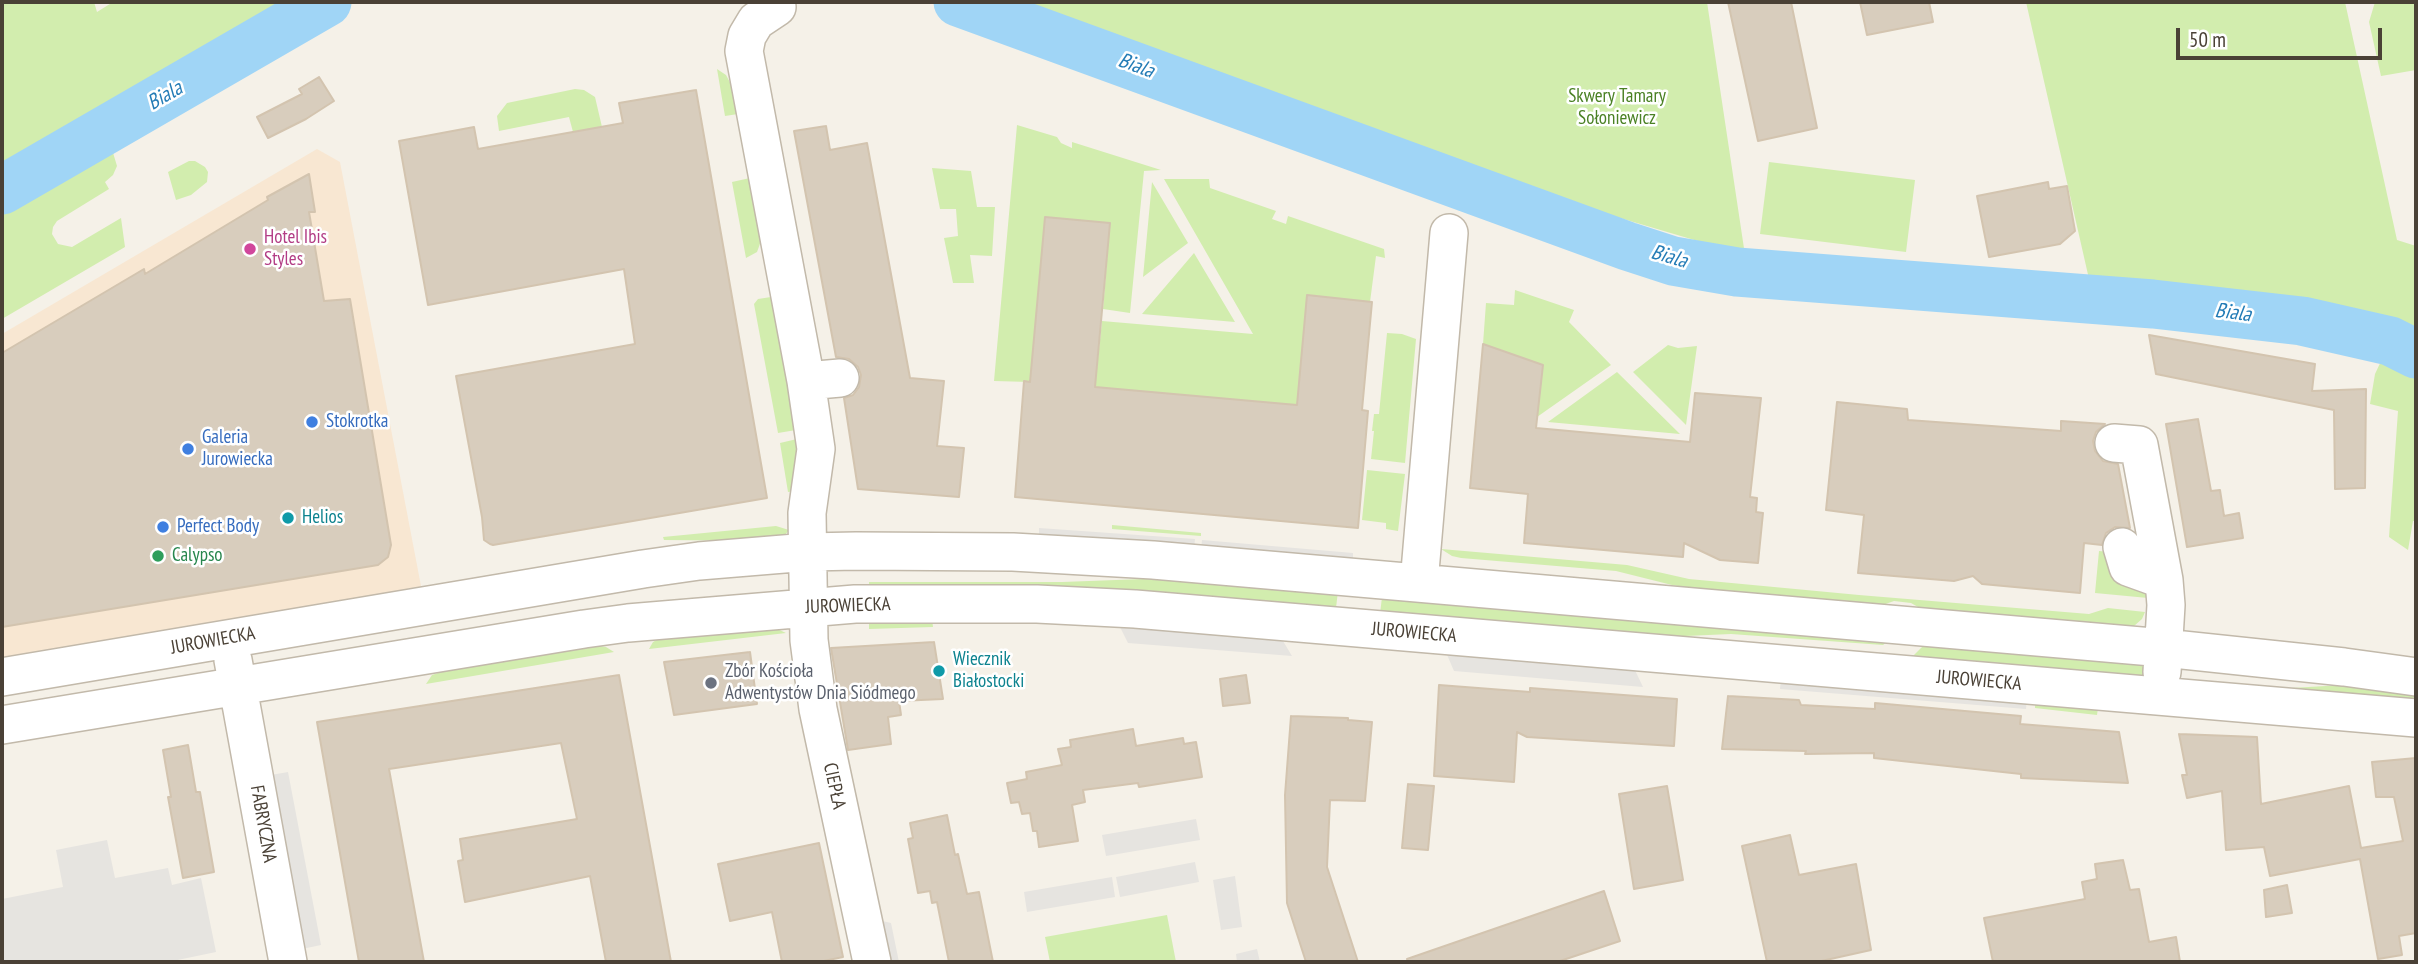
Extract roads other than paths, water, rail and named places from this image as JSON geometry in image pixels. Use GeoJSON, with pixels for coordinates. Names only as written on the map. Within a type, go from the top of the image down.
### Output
{"type":"FeatureCollection","features":[{"type":"Feature","properties":{"kind":"street","name":"CIEPŁA"},"geometry":{"type":"LineString","coordinates":[[777,7],[756,20],[747,36],[744,51],[823,379],[807,513],[809,640],[818,709],[872,962]]}},
{"type":"Feature","properties":{"kind":"street"},"geometry":{"type":"LineString","coordinates":[[1419,583],[1449,233]]}},
{"type":"Feature","properties":{"kind":"street"},"geometry":{"type":"LineString","coordinates":[[2115,443],[2139,445],[2164,580],[2164,648],[2159,697]]}},
{"type":"Feature","properties":{"kind":"street"},"geometry":{"type":"LineString","coordinates":[[2122,547],[2128,566],[2164,580]]}},
{"type":"Feature","properties":{"kind":"street","name":"JUROWIECKA"},"geometry":{"type":"LineString","coordinates":[[2,677],[283,628],[699,561],[808,552],[1013,552],[1153,560],[2164,648],[2416,677]]}},
{"type":"Feature","properties":{"kind":"street","name":"JUROWIECKA"},"geometry":{"type":"LineString","coordinates":[[2,725],[628,623],[855,604],[1037,604],[1135,609],[2416,718]]}},
{"type":"Feature","properties":{"kind":"street"},"geometry":{"type":"LineString","coordinates":[[413,657],[425,607]]}},
{"type":"Feature","properties":{"kind":"street"},"geometry":{"type":"LineString","coordinates":[[1884,673],[1899,651],[1901,640],[1893,625]]}},
{"type":"Feature","properties":{"kind":"street","name":"FABRYCZNA"},"geometry":{"type":"LineString","coordinates":[[230,639],[288,962]]}},
{"type":"Feature","properties":{"kind":"waterway","name":"Biala"},"geometry":{"type":"LineString","coordinates":[[2,190],[327,2]]}},
{"type":"Feature","properties":{"kind":"waterway","name":"Biala"},"geometry":{"type":"LineString","coordinates":[[958,2],[1673,261],[1737,272],[2153,304],[2302,321],[2390,341],[2416,354]]}},
{"type":"Feature","properties":{"kind":"place","name":"Hotel Ibis Styles"},"geometry":{"type":"Point","coordinates":[250,249]}},
{"type":"Feature","properties":{"kind":"place","name":"Stokrotka"},"geometry":{"type":"Point","coordinates":[312,422]}},
{"type":"Feature","properties":{"kind":"place","name":"Galeria Jurowiecka"},"geometry":{"type":"Point","coordinates":[188,449]}},
{"type":"Feature","properties":{"kind":"place","name":"Helios"},"geometry":{"type":"Point","coordinates":[288,518]}},
{"type":"Feature","properties":{"kind":"place","name":"Perfect Body"},"geometry":{"type":"Point","coordinates":[163,527]}},
{"type":"Feature","properties":{"kind":"place","name":"Calypso"},"geometry":{"type":"Point","coordinates":[158,556]}},
{"type":"Feature","properties":{"kind":"place","name":"Wiecznik Białostocki"},"geometry":{"type":"Point","coordinates":[939,671]}},
{"type":"Feature","properties":{"kind":"place","name":"Zbór Kościoła Adwentystów Dnia Siódmego"},"geometry":{"type":"Point","coordinates":[711,683]}},
{"type":"Feature","properties":{"kind":"park label","name":"Skwery Tamary Sołoniewicz"},"geometry":{"type":"Point","coordinates":[1617,108]}}]}
